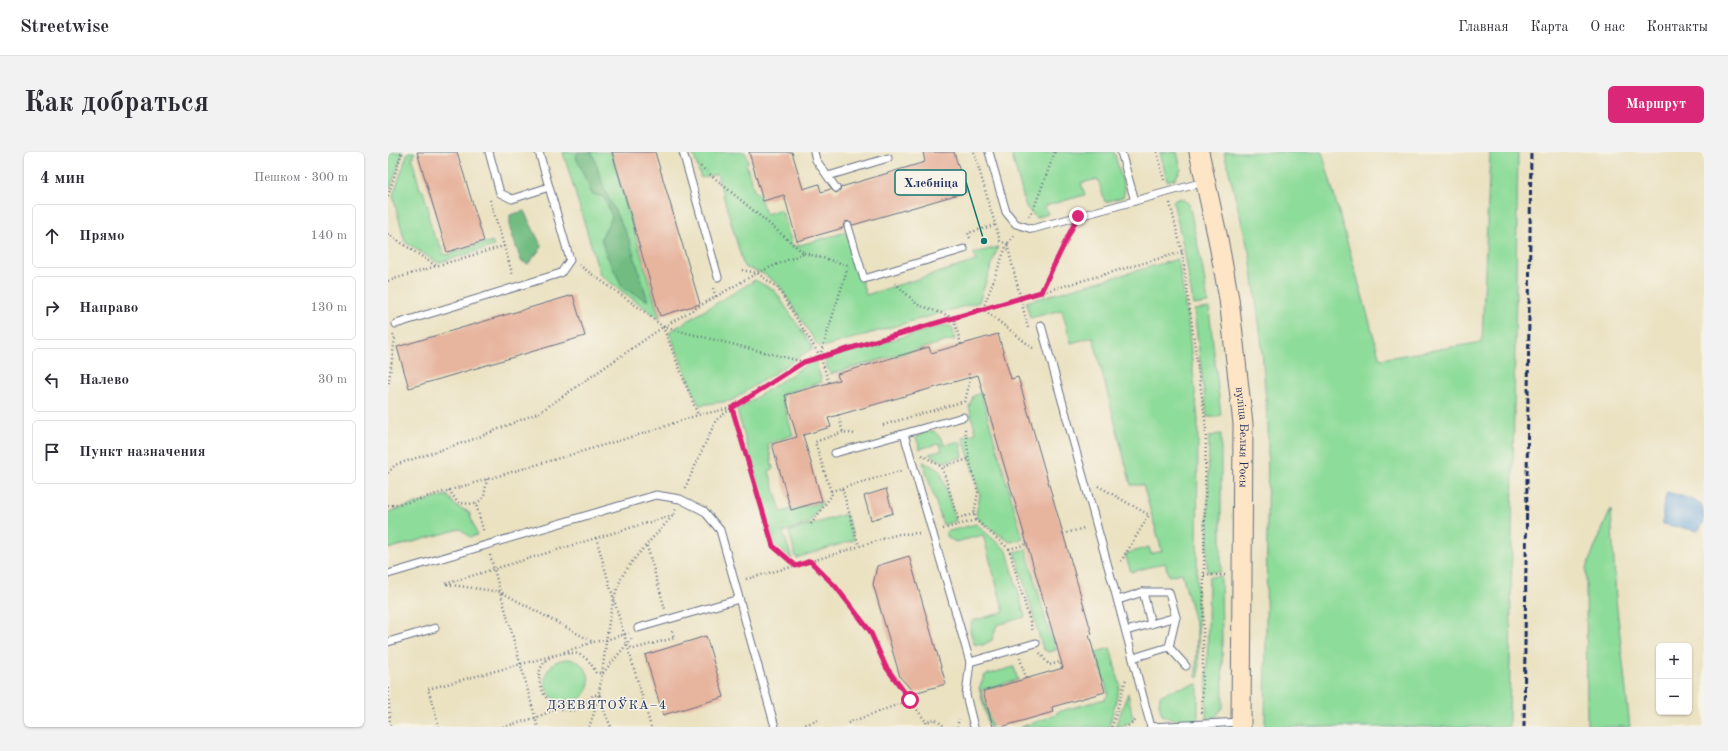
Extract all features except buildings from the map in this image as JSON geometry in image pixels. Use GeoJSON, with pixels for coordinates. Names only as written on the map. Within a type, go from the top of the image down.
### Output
{"type":"FeatureCollection","features":[{"type":"Feature","properties":{"kind":"main road","name":"вуліца Белыя Росы"},"geometry":{"type":"LineString","coordinates":[[1199,152],[1229,299],[1243,424],[1241,725]]}},
{"type":"Feature","properties":{"kind":"lane"},"geometry":{"type":"LineString","coordinates":[[489,152],[500,193],[512,199],[550,188]]}},
{"type":"Feature","properties":{"kind":"lane"},"geometry":{"type":"LineString","coordinates":[[396,324],[561,273],[570,260],[539,152]]}},
{"type":"Feature","properties":{"kind":"lane"},"geometry":{"type":"LineString","coordinates":[[684,152],[718,277]]}},
{"type":"Feature","properties":{"kind":"lane"},"geometry":{"type":"LineString","coordinates":[[814,152],[816,160],[836,188]]}},
{"type":"Feature","properties":{"kind":"lane"},"geometry":{"type":"LineString","coordinates":[[990,152],[1006,212],[1016,224],[1032,229],[1206,181]]}},
{"type":"Feature","properties":{"kind":"lane"},"geometry":{"type":"LineString","coordinates":[[1121,152],[1135,201]]}},
{"type":"Feature","properties":{"kind":"lane"},"geometry":{"type":"LineString","coordinates":[[828,176],[888,158]]}},
{"type":"Feature","properties":{"kind":"lane"},"geometry":{"type":"LineString","coordinates":[[848,226],[864,279],[964,249]]}},
{"type":"Feature","properties":{"kind":"lane"},"geometry":{"type":"LineString","coordinates":[[1041,325],[1134,658],[1151,727],[1201,724],[1241,725]]}},
{"type":"Feature","properties":{"kind":"lane"},"geometry":{"type":"LineString","coordinates":[[835,453],[963,417]]}},
{"type":"Feature","properties":{"kind":"lane"},"geometry":{"type":"LineString","coordinates":[[904,434],[970,662],[966,695],[974,727]]}},
{"type":"Feature","properties":{"kind":"lane"},"geometry":{"type":"LineString","coordinates":[[388,574],[656,494],[680,499],[704,511],[720,530],[775,727]]}},
{"type":"Feature","properties":{"kind":"lane"},"geometry":{"type":"LineString","coordinates":[[1118,600],[1142,592],[1169,592],[1176,617],[1168,647]]}},
{"type":"Feature","properties":{"kind":"lane"},"geometry":{"type":"LineString","coordinates":[[1142,592],[1151,624]]}},
{"type":"Feature","properties":{"kind":"lane"},"geometry":{"type":"LineString","coordinates":[[638,628],[739,599]]}},
{"type":"Feature","properties":{"kind":"lane"},"geometry":{"type":"LineString","coordinates":[[1126,631],[1176,617]]}},
{"type":"Feature","properties":{"kind":"lane"},"geometry":{"type":"LineString","coordinates":[[388,642],[435,628]]}},
{"type":"Feature","properties":{"kind":"lane"},"geometry":{"type":"LineString","coordinates":[[970,662],[1036,643]]}},
{"type":"Feature","properties":{"kind":"lane"},"geometry":{"type":"LineString","coordinates":[[1134,658],[1168,647]]}},
{"type":"Feature","properties":{"kind":"lane"},"geometry":{"type":"LineString","coordinates":[[1168,647],[1186,666]]}},
{"type":"Feature","properties":{"kind":"path"},"geometry":{"type":"LineString","coordinates":[[388,196],[402,152]]}},
{"type":"Feature","properties":{"kind":"path"},"geometry":{"type":"LineString","coordinates":[[684,152],[804,253],[848,265],[862,271]]}},
{"type":"Feature","properties":{"kind":"path"},"geometry":{"type":"LineString","coordinates":[[974,152],[1000,241],[1007,244]]}},
{"type":"Feature","properties":{"kind":"path"},"geometry":{"type":"LineString","coordinates":[[983,309],[1007,244],[1034,208],[1055,152]]}},
{"type":"Feature","properties":{"kind":"path"},"geometry":{"type":"LineString","coordinates":[[1157,152],[1182,252],[1206,427],[1201,724]]}},
{"type":"Feature","properties":{"kind":"path"},"geometry":{"type":"LineString","coordinates":[[489,195],[516,286]]}},
{"type":"Feature","properties":{"kind":"path"},"geometry":{"type":"LineString","coordinates":[[1041,292],[1078,216]]}},
{"type":"Feature","properties":{"kind":"path"},"geometry":{"type":"LineString","coordinates":[[964,249],[972,246],[968,233],[995,225]]}},
{"type":"Feature","properties":{"kind":"path"},"geometry":{"type":"LineString","coordinates":[[388,234],[436,266]]}},
{"type":"Feature","properties":{"kind":"path"},"geometry":{"type":"LineString","coordinates":[[1007,244],[1030,335]]}},
{"type":"Feature","properties":{"kind":"path"},"geometry":{"type":"LineString","coordinates":[[388,281],[504,246]]}},
{"type":"Feature","properties":{"kind":"path"},"geometry":{"type":"LineString","coordinates":[[388,506],[645,433],[698,415],[732,408],[804,362],[820,356],[1182,252]]}},
{"type":"Feature","properties":{"kind":"path"},"geometry":{"type":"LineString","coordinates":[[388,473],[395,465],[474,439],[540,412],[663,327],[757,273],[804,253]]}},
{"type":"Feature","properties":{"kind":"path"},"geometry":{"type":"LineString","coordinates":[[570,260],[645,312],[663,327],[804,362]]}},
{"type":"Feature","properties":{"kind":"path"},"geometry":{"type":"LineString","coordinates":[[820,356],[848,265]]}},
{"type":"Feature","properties":{"kind":"path"},"geometry":{"type":"LineString","coordinates":[[742,270],[757,273],[777,287],[820,356],[828,383]]}},
{"type":"Feature","properties":{"kind":"path"},"geometry":{"type":"LineString","coordinates":[[884,273],[918,305],[953,317]]}},
{"type":"Feature","properties":{"kind":"path"},"geometry":{"type":"LineString","coordinates":[[983,309],[1034,349]]}},
{"type":"Feature","properties":{"kind":"path"},"geometry":{"type":"LineString","coordinates":[[953,317],[960,344]]}},
{"type":"Feature","properties":{"kind":"path"},"geometry":{"type":"LineString","coordinates":[[663,327],[698,415]]}},
{"type":"Feature","properties":{"kind":"path"},"geometry":{"type":"LineString","coordinates":[[388,387],[395,338]]}},
{"type":"Feature","properties":{"kind":"path"},"geometry":{"type":"LineString","coordinates":[[1032,342],[1036,357]]}},
{"type":"Feature","properties":{"kind":"path"},"geometry":{"type":"LineString","coordinates":[[876,427],[965,401],[970,380],[968,371]]}},
{"type":"Feature","properties":{"kind":"path"},"geometry":{"type":"LineString","coordinates":[[732,408],[773,546],[796,566]]}},
{"type":"Feature","properties":{"kind":"path"},"geometry":{"type":"LineString","coordinates":[[837,411],[843,432]]}},
{"type":"Feature","properties":{"kind":"path"},"geometry":{"type":"LineString","coordinates":[[963,417],[969,459],[978,492],[974,514],[976,520],[1010,549],[1039,652],[1049,665],[1060,662],[1062,669]]}},
{"type":"Feature","properties":{"kind":"path"},"geometry":{"type":"LineString","coordinates":[[811,524],[832,495],[816,442],[843,432],[853,434],[861,432]]}},
{"type":"Feature","properties":{"kind":"path"},"geometry":{"type":"LineString","coordinates":[[908,447],[942,467],[958,518],[974,514]]}},
{"type":"Feature","properties":{"kind":"path"},"geometry":{"type":"LineString","coordinates":[[942,467],[969,459]]}},
{"type":"Feature","properties":{"kind":"path"},"geometry":{"type":"LineString","coordinates":[[831,492],[914,466]]}},
{"type":"Feature","properties":{"kind":"path"},"geometry":{"type":"LineString","coordinates":[[1084,478],[1149,515],[1112,578]]}},
{"type":"Feature","properties":{"kind":"path"},"geometry":{"type":"LineString","coordinates":[[476,504],[484,497],[487,479]]}},
{"type":"Feature","properties":{"kind":"path"},"geometry":{"type":"LineString","coordinates":[[842,488],[859,546]]}},
{"type":"Feature","properties":{"kind":"path"},"geometry":{"type":"LineString","coordinates":[[593,642],[501,592],[445,584],[674,514]]}},
{"type":"Feature","properties":{"kind":"path"},"geometry":{"type":"LineString","coordinates":[[761,574],[796,566],[899,534],[932,531],[976,520]]}},
{"type":"Feature","properties":{"kind":"path"},"geometry":{"type":"LineString","coordinates":[[1082,520],[1086,535]]}},
{"type":"Feature","properties":{"kind":"path"},"geometry":{"type":"LineString","coordinates":[[1063,534],[1084,528]]}},
{"type":"Feature","properties":{"kind":"path"},"geometry":{"type":"LineString","coordinates":[[596,538],[651,727]]}},
{"type":"Feature","properties":{"kind":"path"},"geometry":{"type":"LineString","coordinates":[[1010,549],[1027,544]]}},
{"type":"Feature","properties":{"kind":"path"},"geometry":{"type":"LineString","coordinates":[[627,645],[633,649],[674,638],[647,546]]}},
{"type":"Feature","properties":{"kind":"path"},"geometry":{"type":"LineString","coordinates":[[810,561],[836,587],[870,631],[886,667],[926,722],[928,727]]}},
{"type":"Feature","properties":{"kind":"path"},"geometry":{"type":"LineString","coordinates":[[501,592],[538,727]]}},
{"type":"Feature","properties":{"kind":"path"},"geometry":{"type":"LineString","coordinates":[[590,727],[600,694],[605,640],[614,601]]}},
{"type":"Feature","properties":{"kind":"path"},"geometry":{"type":"LineString","coordinates":[[439,727],[428,689],[561,653],[593,642],[624,635],[638,628]]}},
{"type":"Feature","properties":{"kind":"path"},"geometry":{"type":"LineString","coordinates":[[600,694],[593,695],[584,706],[575,710],[566,711],[557,709],[543,698],[538,682],[543,666],[548,659],[561,653],[575,653],[584,657],[591,664],[596,673],[603,673],[627,645],[638,628]]}},
{"type":"Feature","properties":{"kind":"path"},"geometry":{"type":"LineString","coordinates":[[1012,659],[1026,655]]}},
{"type":"Feature","properties":{"kind":"path"},"geometry":{"type":"LineString","coordinates":[[1020,657],[1026,679]]}},
{"type":"Feature","properties":{"kind":"path"},"geometry":{"type":"LineString","coordinates":[[1112,727],[1126,678],[1124,671]]}},
{"type":"Feature","properties":{"kind":"path"},"geometry":{"type":"LineString","coordinates":[[388,688],[390,727]]}},
{"type":"Feature","properties":{"kind":"path"},"geometry":{"type":"LineString","coordinates":[[600,694],[605,713],[611,727]]}},
{"type":"Feature","properties":{"kind":"path"},"geometry":{"type":"LineString","coordinates":[[848,723],[910,700]]}},
{"type":"Feature","properties":{"kind":"path"},"geometry":{"type":"LineString","coordinates":[[503,727],[535,718],[557,709]]}},
{"type":"Feature","properties":{"kind":"path"},"geometry":{"type":"LineString","coordinates":[[926,722],[935,719],[945,727]]}},
{"type":"Feature","properties":{"kind":"path"},"geometry":{"type":"LineString","coordinates":[[798,727],[819,720]]}},
{"type":"Feature","properties":{"kind":"green space"},"geometry":{"type":"Polygon","coordinates":[[[388,152],[403,152],[391,187],[388,188],[388,152]]]}},
{"type":"Feature","properties":{"kind":"green space"},"geometry":{"type":"Polygon","coordinates":[[[408,152],[415,152],[412,159],[420,189],[423,191],[429,211],[428,215],[434,236],[438,240],[443,253],[446,255],[492,241],[494,246],[438,263],[405,242],[393,196],[408,152]]]}},
{"type":"Feature","properties":{"kind":"green space"},"geometry":{"type":"Polygon","coordinates":[[[563,152],[611,152],[660,319],[600,275],[563,152]]]}},
{"type":"Feature","properties":{"kind":"green space"},"geometry":{"type":"Polygon","coordinates":[[[578,152],[592,152],[605,191],[629,239],[648,301],[623,288],[605,252],[601,238],[612,217],[604,197],[592,194],[576,157],[578,152]]]}},
{"type":"Feature","properties":{"kind":"green space"},"geometry":{"type":"Polygon","coordinates":[[[693,152],[745,152],[748,162],[746,164],[755,193],[758,193],[766,214],[781,209],[793,247],[846,232],[866,295],[976,261],[974,253],[998,247],[979,302],[826,346],[818,346],[779,285],[764,274],[744,267],[717,174],[701,178],[693,152]]]}},
{"type":"Feature","properties":{"kind":"green space"},"geometry":{"type":"Polygon","coordinates":[[[1011,152],[1114,152],[1125,190],[1123,197],[1105,202],[1098,179],[1081,183],[1085,195],[1045,206],[1048,214],[1036,218],[1026,207],[1011,152]]]}},
{"type":"Feature","properties":{"kind":"green space"},"geometry":{"type":"Polygon","coordinates":[[[1160,152],[1177,152],[1181,169],[1175,179],[1167,181],[1160,152]]]}},
{"type":"Feature","properties":{"kind":"green space"},"geometry":{"type":"Polygon","coordinates":[[[1224,152],[1322,152],[1380,359],[1482,342],[1490,152],[1518,152],[1509,727],[1265,727],[1268,428],[1261,337],[1250,256],[1224,152]]]}},
{"type":"Feature","properties":{"kind":"green space"},"geometry":{"type":"Polygon","coordinates":[[[1181,198],[1189,204],[1203,270],[1208,303],[1193,305],[1185,254],[1173,201],[1181,198]]]}},
{"type":"Feature","properties":{"kind":"green space"},"geometry":{"type":"Polygon","coordinates":[[[524,211],[542,247],[528,264],[521,261],[510,229],[510,215],[524,211]]]}},
{"type":"Feature","properties":{"kind":"green space"},"geometry":{"type":"Polygon","coordinates":[[[1178,259],[1188,323],[1198,420],[1197,575],[1199,677],[1196,677],[1197,630],[1182,573],[1169,576],[1165,563],[1131,572],[1125,554],[1149,547],[1151,554],[1162,551],[1143,485],[1131,485],[1093,337],[1071,343],[1062,310],[1030,318],[1026,302],[1178,259]]]}},
{"type":"Feature","properties":{"kind":"green space"},"geometry":{"type":"Polygon","coordinates":[[[755,280],[775,291],[813,348],[731,401],[699,405],[669,332],[755,280]]]}},
{"type":"Feature","properties":{"kind":"green space"},"geometry":{"type":"Polygon","coordinates":[[[1209,308],[1221,415],[1216,417],[1207,417],[1194,310],[1209,308]]]}},
{"type":"Feature","properties":{"kind":"green space"},"geometry":{"type":"Polygon","coordinates":[[[945,325],[952,327],[955,339],[830,374],[824,359],[945,325]]]}},
{"type":"Feature","properties":{"kind":"green space"},"geometry":{"type":"Polygon","coordinates":[[[816,362],[822,382],[783,394],[782,397],[793,435],[768,444],[773,469],[769,471],[781,512],[823,502],[809,523],[783,532],[792,559],[775,544],[737,410],[806,365],[816,362]]]}},
{"type":"Feature","properties":{"kind":"green space"},"geometry":{"type":"Polygon","coordinates":[[[981,393],[1023,539],[1010,542],[979,520],[976,514],[980,495],[963,437],[976,433],[969,407],[973,396],[981,393]]]}},
{"type":"Feature","properties":{"kind":"green space"},"geometry":{"type":"Polygon","coordinates":[[[926,431],[934,431],[942,439],[944,445],[960,441],[963,457],[943,462],[929,454],[942,450],[940,443],[920,449],[916,437],[926,431]]]}},
{"type":"Feature","properties":{"kind":"green space"},"geometry":{"type":"Polygon","coordinates":[[[1221,434],[1221,572],[1207,572],[1209,437],[1221,434]]]}},
{"type":"Feature","properties":{"kind":"green space"},"geometry":{"type":"Polygon","coordinates":[[[923,462],[940,470],[956,521],[943,525],[923,462]]]}},
{"type":"Feature","properties":{"kind":"green space"},"geometry":{"type":"Polygon","coordinates":[[[447,495],[456,506],[469,512],[477,535],[470,537],[460,529],[388,549],[388,512],[447,495]]]}},
{"type":"Feature","properties":{"kind":"green space"},"geometry":{"type":"Polygon","coordinates":[[[1611,509],[1616,599],[1630,727],[1587,727],[1586,568],[1611,509]]]}},
{"type":"Feature","properties":{"kind":"green space"},"geometry":{"type":"Polygon","coordinates":[[[846,514],[854,540],[796,558],[789,531],[846,514]]]}},
{"type":"Feature","properties":{"kind":"green space"},"geometry":{"type":"Polygon","coordinates":[[[976,524],[1007,551],[1025,617],[997,625],[992,640],[983,645],[974,644],[970,630],[972,621],[1004,612],[983,535],[956,542],[948,538],[946,532],[976,524]]]}},
{"type":"Feature","properties":{"kind":"green space"},"geometry":{"type":"Polygon","coordinates":[[[1026,549],[1051,638],[1053,638],[1056,650],[1048,652],[1043,649],[1015,552],[1026,549]]]}},
{"type":"Feature","properties":{"kind":"green space"},"geometry":{"type":"Polygon","coordinates":[[[1221,576],[1223,706],[1216,717],[1207,720],[1209,577],[1221,576]]]}},
{"type":"Feature","properties":{"kind":"green space"},"geometry":{"type":"Polygon","coordinates":[[[1110,648],[1120,685],[1109,727],[1021,727],[1056,715],[1057,712],[1105,699],[1108,694],[1096,652],[1110,648]]]}},
{"type":"Feature","properties":{"kind":"green space"},"geometry":{"type":"Polygon","coordinates":[[[563,659],[571,659],[583,665],[589,677],[589,685],[583,697],[571,703],[563,703],[551,697],[545,685],[545,677],[551,665],[563,659]]]}},
{"type":"Feature","properties":{"kind":"green space"},"geometry":{"type":"Polygon","coordinates":[[[1014,667],[1018,680],[981,690],[992,727],[989,727],[979,688],[985,675],[1014,667]]]}},
{"type":"Feature","properties":{"kind":"green space"},"geometry":{"type":"Polygon","coordinates":[[[1198,684],[1198,721],[1171,719],[1162,715],[1159,704],[1160,696],[1171,690],[1198,684]]]}},
{"type":"Feature","properties":{"kind":"green space"},"geometry":{"type":"Polygon","coordinates":[[[1128,693],[1133,719],[1127,724],[1115,727],[1128,693]]]}},
{"type":"Feature","properties":{"kind":"water"},"geometry":{"type":"Polygon","coordinates":[[[1667,492],[1691,499],[1702,505],[1704,522],[1698,531],[1663,524],[1663,507],[1667,492]]]}},
{"type":"Feature","properties":{"kind":"railway"},"geometry":{"type":"LineString","coordinates":[[1524,727],[1531,152]]}},
{"type":"Feature","properties":{"kind":"place","name":"Хлебніца"},"geometry":{"type":"Point","coordinates":[984,241]}},
{"type":"Feature","properties":{"kind":"district","name":"ДЗЕВЯТОЎКА–4"},"geometry":{"type":"Point","coordinates":[607,705]}},
{"type":"Feature","properties":{"kind":"route"},"geometry":{"type":"LineString","coordinates":[[910,700],[886,667],[870,631],[836,587],[810,561],[796,566],[773,546],[732,408],[804,362],[820,356],[1041,292],[1078,216]]}}]}
